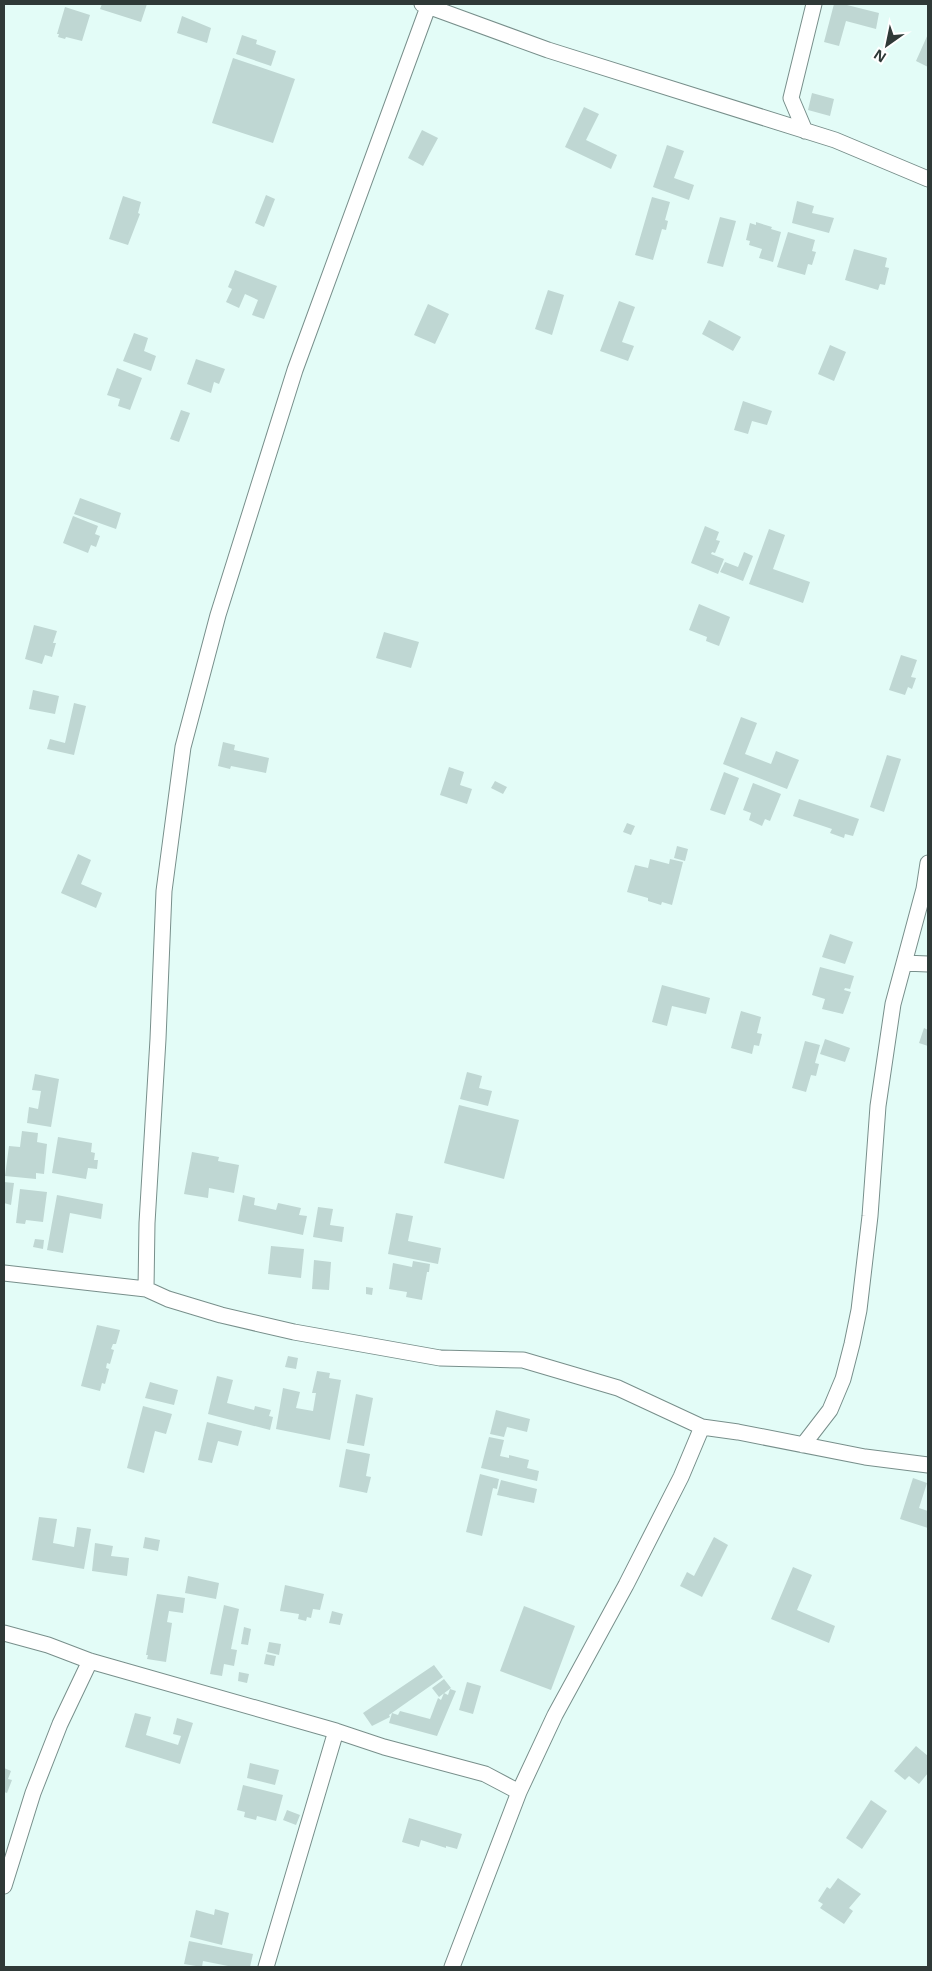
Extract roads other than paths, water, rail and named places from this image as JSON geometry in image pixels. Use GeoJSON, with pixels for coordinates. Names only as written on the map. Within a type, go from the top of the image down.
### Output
{"type":"FeatureCollection","features":[{"type":"Feature","properties":{"kind":"street"},"geometry":{"type":"LineString","coordinates":[[805,131],[791,98],[814,4]]}},
{"type":"Feature","properties":{"kind":"street"},"geometry":{"type":"LineString","coordinates":[[146,1290],[146,1223],[158,1039],[164,891],[183,747],[218,615],[295,370],[425,5],[548,50],[835,140],[928,178]]}},
{"type":"Feature","properties":{"kind":"street"},"geometry":{"type":"LineString","coordinates":[[803,1445],[830,1410],[843,1379],[852,1344],[859,1310],[870,1216],[878,1106],[893,1004],[924,889],[928,863]]}},
{"type":"Feature","properties":{"kind":"street"},"geometry":{"type":"LineString","coordinates":[[904,963],[928,964]]}},
{"type":"Feature","properties":{"kind":"street"},"geometry":{"type":"LineString","coordinates":[[4,1273],[146,1290],[168,1299],[221,1315],[294,1332],[440,1358],[523,1360],[618,1388],[702,1427],[865,1457],[928,1465]]}},
{"type":"Feature","properties":{"kind":"street"},"geometry":{"type":"LineString","coordinates":[[452,1967],[519,1792],[555,1715],[626,1585],[680,1477],[702,1427]]}},
{"type":"Feature","properties":{"kind":"street"},"geometry":{"type":"LineString","coordinates":[[4,1632],[48,1645],[90,1661],[336,1730],[384,1747],[485,1774],[519,1792]]}},
{"type":"Feature","properties":{"kind":"street"},"geometry":{"type":"LineString","coordinates":[[4,1886],[36,1785],[60,1724],[90,1661]]}},
{"type":"Feature","properties":{"kind":"street"},"geometry":{"type":"LineString","coordinates":[[266,1967],[336,1730]]}}]}
